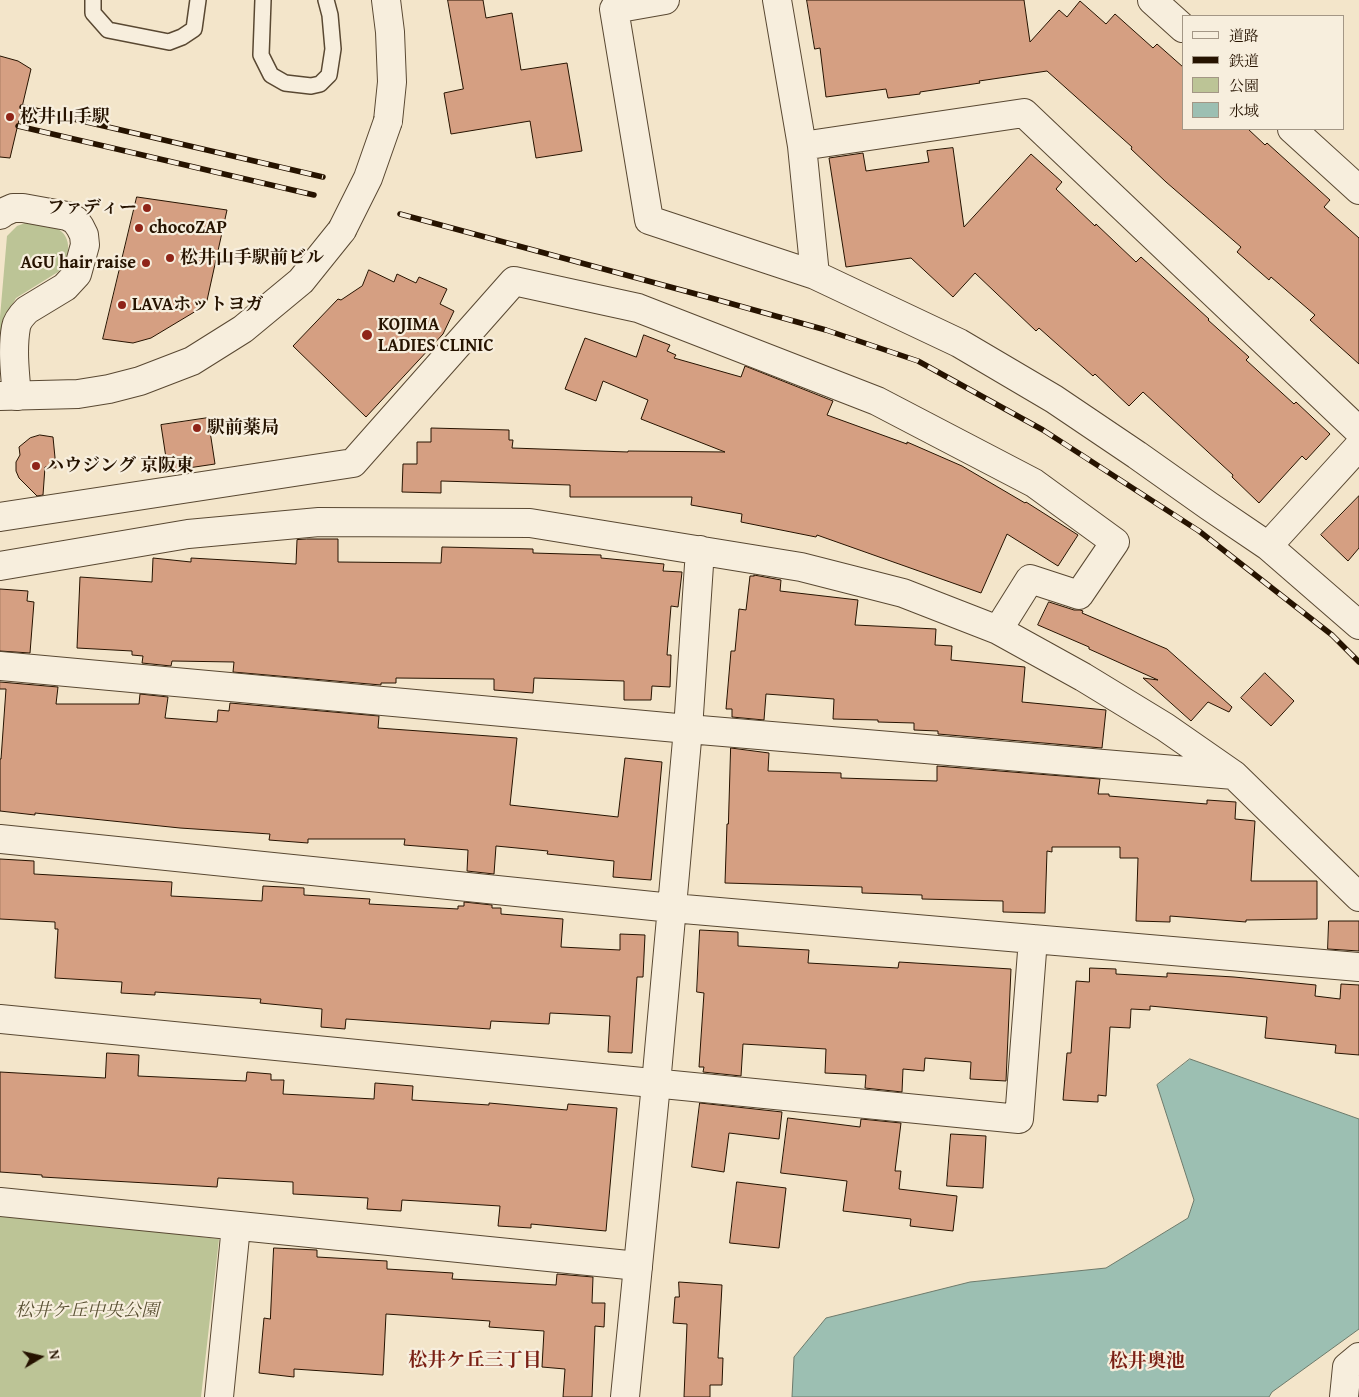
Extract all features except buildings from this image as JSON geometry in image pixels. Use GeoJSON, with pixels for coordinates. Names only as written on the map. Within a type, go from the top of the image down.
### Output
{"type":"FeatureCollection","features":[{"type":"Feature","properties":{"kind":"street"},"geometry":{"type":"LineString","coordinates":[[0,215],[13,208],[23,208],[67,216],[75,220],[80,226],[84,235],[85,245],[77,274],[65,288],[27,310],[22,314],[16,325],[8,396],[78,394],[108,389],[140,381],[192,361],[243,330],[301,281],[342,230],[368,178],[388,121],[392,82],[390,32],[386,0]]}},
{"type":"Feature","properties":{"kind":"street"},"geometry":{"type":"LineString","coordinates":[[665,0],[614,9],[649,220],[815,275],[959,343],[1054,399],[1268,546],[1359,625]]}},
{"type":"Feature","properties":{"kind":"street"},"geometry":{"type":"LineString","coordinates":[[777,0],[802,146],[815,275]]}},
{"type":"Feature","properties":{"kind":"street"},"geometry":{"type":"LineString","coordinates":[[1152,0],[1182,27]]}},
{"type":"Feature","properties":{"kind":"street"},"geometry":{"type":"LineString","coordinates":[[802,146],[1024,113],[1359,430]]}},
{"type":"Feature","properties":{"kind":"street"},"geometry":{"type":"LineString","coordinates":[[1293,130],[1359,190]]}},
{"type":"Feature","properties":{"kind":"street"},"geometry":{"type":"LineString","coordinates":[[0,518],[353,463],[514,280],[638,308],[877,401],[1034,483],[1115,542],[1079,595],[1030,580],[998,630]]}},
{"type":"Feature","properties":{"kind":"street"},"geometry":{"type":"LineString","coordinates":[[1268,546],[1359,446]]}},
{"type":"Feature","properties":{"kind":"street"},"geometry":{"type":"LineString","coordinates":[[0,566],[188,534],[319,522],[530,523],[801,567],[903,593],[998,630],[1083,676],[1165,727],[1234,775],[1359,897]]}},
{"type":"Feature","properties":{"kind":"street"},"geometry":{"type":"LineString","coordinates":[[625,1397],[688,729],[700,550]]}},
{"type":"Feature","properties":{"kind":"street"},"geometry":{"type":"LineString","coordinates":[[0,666],[688,729],[1234,775]]}},
{"type":"Feature","properties":{"kind":"street"},"geometry":{"type":"LineString","coordinates":[[0,839],[672,908],[1359,967]]}},
{"type":"Feature","properties":{"kind":"street"},"geometry":{"type":"LineString","coordinates":[[0,1019],[1019,1119],[1033,939]]}},
{"type":"Feature","properties":{"kind":"street"},"geometry":{"type":"LineString","coordinates":[[0,1202],[638,1266]]}},
{"type":"Feature","properties":{"kind":"street"},"geometry":{"type":"LineString","coordinates":[[224,1396],[236,1226]]}},
{"type":"Feature","properties":{"kind":"street"},"geometry":{"type":"LineString","coordinates":[[1344,1397],[1347,1367],[1359,1357]]}},
{"type":"Feature","properties":{"kind":"lane"},"geometry":{"type":"LineString","coordinates":[[93,0],[93,13],[108,30],[169,42],[182,37],[194,29],[198,0]]}},
{"type":"Feature","properties":{"kind":"lane"},"geometry":{"type":"LineString","coordinates":[[263,0],[261,55],[271,75],[286,83],[311,86],[320,84],[329,75],[334,49],[330,15],[326,0]]}},
{"type":"Feature","properties":{"kind":"green space"},"geometry":{"type":"Polygon","coordinates":[[[28,222],[56,228],[62,232],[68,243],[67,255],[65,262],[58,272],[16,298],[8,313],[3,343],[0,344],[0,317],[7,236],[17,226],[28,222]]]}},
{"type":"Feature","properties":{"kind":"green space","name":"松井ケ丘中央公園"},"geometry":{"type":"Polygon","coordinates":[[[0,1214],[219,1239],[201,1397],[0,1397],[0,1214]]]}},
{"type":"Feature","properties":{"kind":"water"},"geometry":{"type":"Polygon","coordinates":[[[1190,1059],[1359,1119],[1359,1329],[1272,1392],[1269,1397],[792,1397],[794,1357],[826,1318],[970,1282],[1106,1268],[1188,1218],[1194,1200],[1157,1085],[1190,1059]]]}},
{"type":"Feature","properties":{"kind":"railway"},"geometry":{"type":"LineString","coordinates":[[22,107],[323,177]]}},
{"type":"Feature","properties":{"kind":"railway"},"geometry":{"type":"LineString","coordinates":[[18,126],[314,195]]}},
{"type":"Feature","properties":{"kind":"railway"},"geometry":{"type":"LineString","coordinates":[[400,214],[826,330],[918,361],[1043,430],[1199,531],[1332,635],[1359,662]]}},
{"type":"Feature","properties":{"kind":"place","name":"松井山手駅"},"geometry":{"type":"Point","coordinates":[10,117]}},
{"type":"Feature","properties":{"kind":"place","name":"ファディー"},"geometry":{"type":"Point","coordinates":[147,208]}},
{"type":"Feature","properties":{"kind":"place","name":"chocoZAP"},"geometry":{"type":"Point","coordinates":[139,228]}},
{"type":"Feature","properties":{"kind":"place","name":"松井山手駅前ビル"},"geometry":{"type":"Point","coordinates":[170,258]}},
{"type":"Feature","properties":{"kind":"place","name":"AGU hair raise"},"geometry":{"type":"Point","coordinates":[146,263]}},
{"type":"Feature","properties":{"kind":"place","name":"LAVAホットヨガ"},"geometry":{"type":"Point","coordinates":[122,305]}},
{"type":"Feature","properties":{"kind":"place","name":"KOJIMA LADIES CLINIC"},"geometry":{"type":"Point","coordinates":[367,335]}},
{"type":"Feature","properties":{"kind":"place","name":"駅前薬局"},"geometry":{"type":"Point","coordinates":[197,428]}},
{"type":"Feature","properties":{"kind":"place","name":"ハウジング 京阪東"},"geometry":{"type":"Point","coordinates":[36,466]}},
{"type":"Feature","properties":{"kind":"district","name":"松井ケ丘三丁目"},"geometry":{"type":"Point","coordinates":[475,1361]}},
{"type":"Feature","properties":{"kind":"district","name":"松井奥池"},"geometry":{"type":"Point","coordinates":[1147,1362]}}]}
